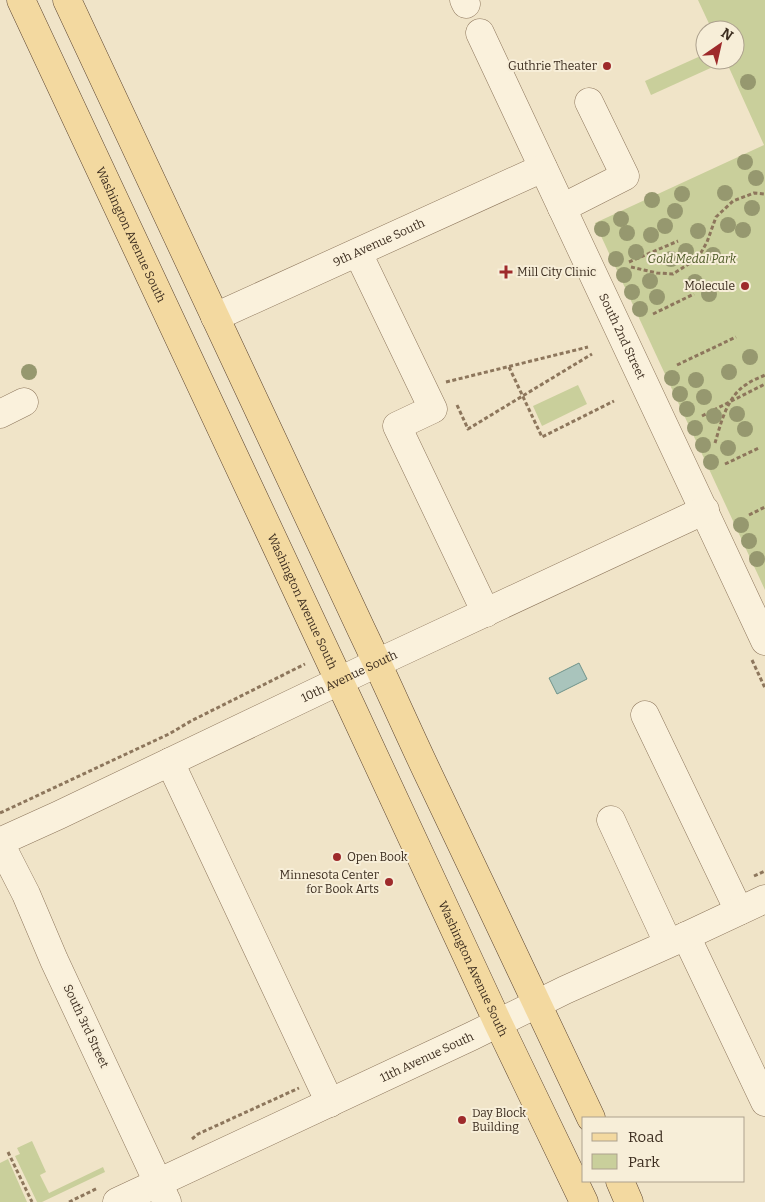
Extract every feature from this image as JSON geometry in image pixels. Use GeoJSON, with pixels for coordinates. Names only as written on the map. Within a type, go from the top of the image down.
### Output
{"type":"FeatureCollection","features":[{"type":"Feature","properties":{"kind":"main road","name":"Washington Avenue South"},"geometry":{"type":"LineString","coordinates":[[21,0],[498,1023],[584,1202]]}},
{"type":"Feature","properties":{"kind":"main road"},"geometry":{"type":"LineString","coordinates":[[67,0],[591,1117]]}},
{"type":"Feature","properties":{"kind":"main road"},"geometry":{"type":"LineString","coordinates":[[620,1182],[629,1202]]}},
{"type":"Feature","properties":{"kind":"street","name":"South 2nd Street"},"geometry":{"type":"LineString","coordinates":[[480,33],[765,641]]}},
{"type":"Feature","properties":{"kind":"street"},"geometry":{"type":"LineString","coordinates":[[562,208],[625,176],[589,102]]}},
{"type":"Feature","properties":{"kind":"street","name":"9th Avenue South"},"geometry":{"type":"LineString","coordinates":[[215,318],[543,168]]}},
{"type":"Feature","properties":{"kind":"street"},"geometry":{"type":"LineString","coordinates":[[358,253],[433,409],[397,426],[486,613]]}},
{"type":"Feature","properties":{"kind":"street"},"geometry":{"type":"LineString","coordinates":[[0,414],[24,402]]}},
{"type":"Feature","properties":{"kind":"street","name":"10th Avenue South"},"geometry":{"type":"LineString","coordinates":[[4,851],[6,839],[705,510]]}},
{"type":"Feature","properties":{"kind":"street"},"geometry":{"type":"LineString","coordinates":[[645,715],[739,911]]}},
{"type":"Feature","properties":{"kind":"street"},"geometry":{"type":"LineString","coordinates":[[170,762],[330,1103]]}},
{"type":"Feature","properties":{"kind":"street"},"geometry":{"type":"LineString","coordinates":[[610,820],[765,1102]]}},
{"type":"Feature","properties":{"kind":"street","name":"South 3rd Street"},"geometry":{"type":"LineString","coordinates":[[4,851],[26,894],[54,960],[163,1193]]}},
{"type":"Feature","properties":{"kind":"street","name":"11th Avenue South"},"geometry":{"type":"LineString","coordinates":[[110,1194],[163,1193],[330,1103],[537,1003],[765,898]]}},
{"type":"Feature","properties":{"kind":"path"},"geometry":{"type":"LineString","coordinates":[[631,267],[657,274],[673,274],[698,258],[707,242],[716,217],[733,201],[754,193],[765,194]]}},
{"type":"Feature","properties":{"kind":"path"},"geometry":{"type":"LineString","coordinates":[[629,262],[678,241]]}},
{"type":"Feature","properties":{"kind":"path"},"geometry":{"type":"LineString","coordinates":[[653,314],[694,294]]}},
{"type":"Feature","properties":{"kind":"path"},"geometry":{"type":"LineString","coordinates":[[677,365],[736,337]]}},
{"type":"Feature","properties":{"kind":"path"},"geometry":{"type":"LineString","coordinates":[[422,386],[446,382],[588,347]]}},
{"type":"Feature","properties":{"kind":"path"},"geometry":{"type":"LineString","coordinates":[[468,429],[592,354]]}},
{"type":"Feature","properties":{"kind":"path"},"geometry":{"type":"LineString","coordinates":[[509,367],[542,437],[614,401]]}},
{"type":"Feature","properties":{"kind":"path"},"geometry":{"type":"LineString","coordinates":[[714,443],[723,416],[734,396],[745,384],[765,375]]}},
{"type":"Feature","properties":{"kind":"path"},"geometry":{"type":"LineString","coordinates":[[702,416],[765,384]]}},
{"type":"Feature","properties":{"kind":"path"},"geometry":{"type":"LineString","coordinates":[[725,464],[759,448]]}},
{"type":"Feature","properties":{"kind":"path"},"geometry":{"type":"LineString","coordinates":[[749,515],[765,507]]}},
{"type":"Feature","properties":{"kind":"path"},"geometry":{"type":"LineString","coordinates":[[0,813],[169,734],[191,721],[306,664]]}},
{"type":"Feature","properties":{"kind":"path"},"geometry":{"type":"LineString","coordinates":[[8,1152],[32,1202]]}},
{"type":"Feature","properties":{"kind":"path"},"geometry":{"type":"LineString","coordinates":[[69,1202],[110,1194]]}},
{"type":"Feature","properties":{"kind":"green space","name":"Gold Medal Park"},"geometry":{"type":"Polygon","coordinates":[[[698,0],[765,0],[765,590],[595,223],[764,145],[730,70],[745,70],[745,20],[707,20],[698,0]]]}},
{"type":"Feature","properties":{"kind":"green space","name":"Gold Medal Park"},"geometry":{"type":"Polygon","coordinates":[[[695,58],[695,70],[706,70],[651,95],[645,81],[695,58]]]}},
{"type":"Feature","properties":{"kind":"green space"},"geometry":{"type":"Polygon","coordinates":[[[578,385],[587,404],[542,426],[533,406],[578,385]]]}},
{"type":"Feature","properties":{"kind":"green space"},"geometry":{"type":"Polygon","coordinates":[[[32,1141],[46,1172],[40,1175],[49,1193],[103,1167],[105,1172],[42,1202],[37,1202],[15,1156],[20,1154],[17,1148],[32,1141]]]}},
{"type":"Feature","properties":{"kind":"green space"},"geometry":{"type":"Polygon","coordinates":[[[8,1159],[27,1202],[0,1202],[0,1163],[8,1159]]]}},
{"type":"Feature","properties":{"kind":"water"},"geometry":{"type":"Polygon","coordinates":[[[579,663],[587,679],[557,694],[549,678],[579,663]]]}},
{"type":"Feature","properties":{"kind":"place","name":"Guthrie Theater"},"geometry":{"type":"Point","coordinates":[607,66]}},
{"type":"Feature","properties":{"kind":"place","name":"Mill City Clinic"},"geometry":{"type":"Point","coordinates":[506,272]}},
{"type":"Feature","properties":{"kind":"place","name":"Molecule"},"geometry":{"type":"Point","coordinates":[745,286]}},
{"type":"Feature","properties":{"kind":"place","name":"Open Book"},"geometry":{"type":"Point","coordinates":[337,857]}},
{"type":"Feature","properties":{"kind":"place","name":"Minnesota Center for Book Arts"},"geometry":{"type":"Point","coordinates":[389,882]}},
{"type":"Feature","properties":{"kind":"place","name":"Day Block Building"},"geometry":{"type":"Point","coordinates":[462,1120]}}]}
